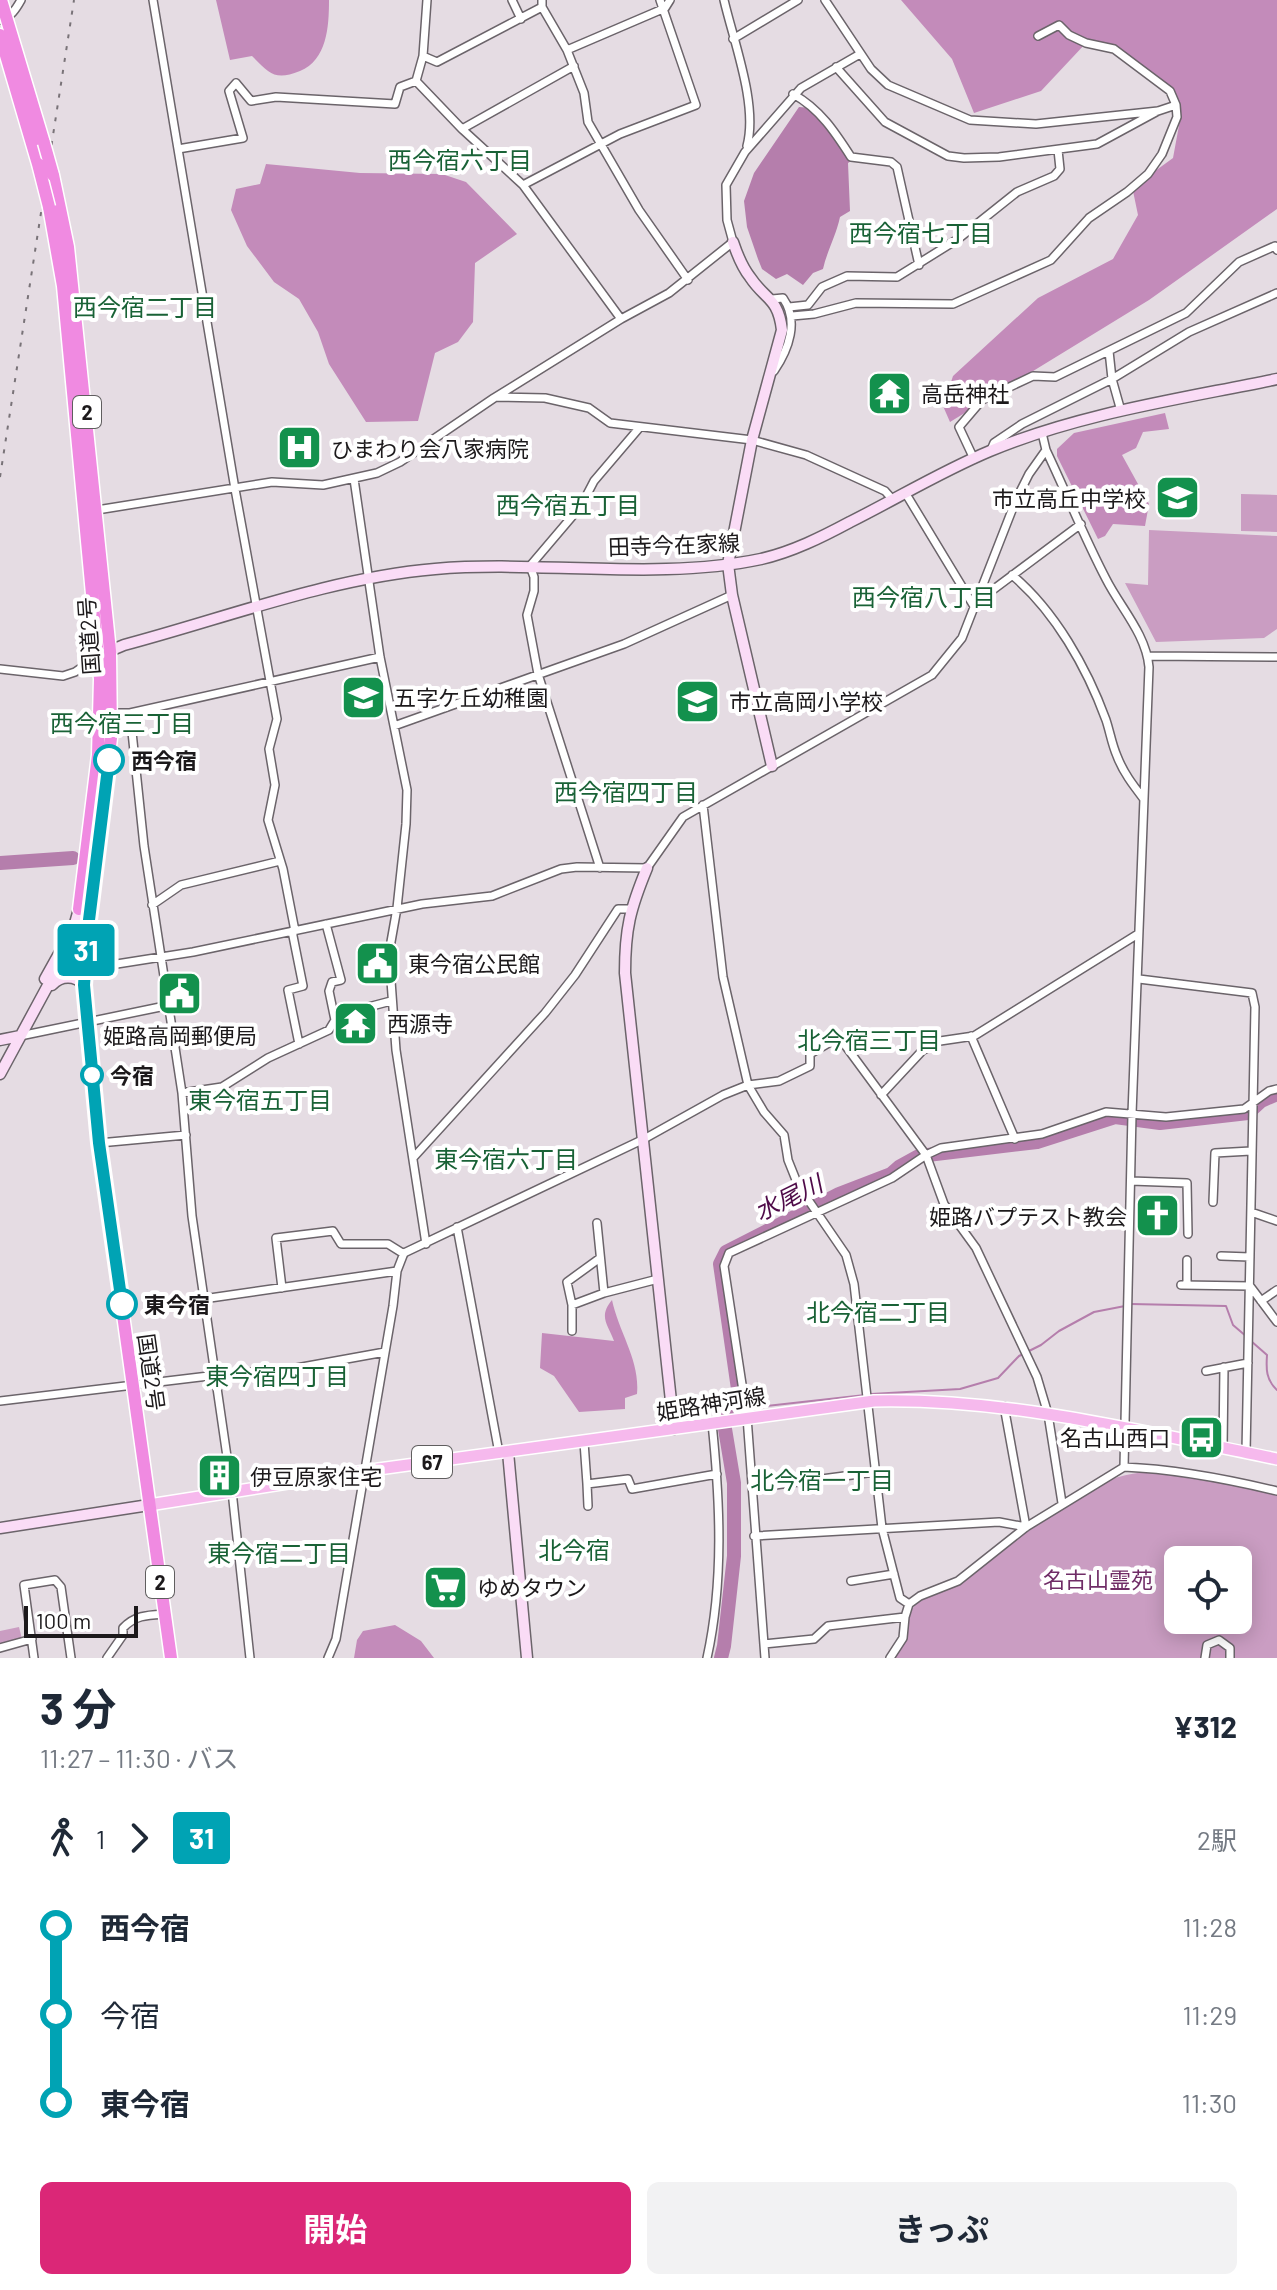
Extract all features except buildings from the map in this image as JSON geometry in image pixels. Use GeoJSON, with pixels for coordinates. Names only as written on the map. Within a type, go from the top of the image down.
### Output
{"type":"FeatureCollection","features":[{"type":"Feature","properties":{"kind":"highway","name":"国道2号"},"geometry":{"type":"LineString","coordinates":[[1,0],[3,19],[53,175],[68,247],[97,510],[104,653],[98,755],[79,909]]}},
{"type":"Feature","properties":{"kind":"highway","name":"国道2号"},"geometry":{"type":"LineString","coordinates":[[0,35],[49,207],[63,286],[111,713],[109,761],[85,969],[86,1021],[99,1143],[171,1658]]}},
{"type":"Feature","properties":{"kind":"main road","name":"姫路神河線"},"geometry":{"type":"LineString","coordinates":[[149,1505],[364,1471],[866,1401],[942,1400],[1004,1406],[1277,1459]]}},
{"type":"Feature","properties":{"kind":"street"},"geometry":{"type":"LineString","coordinates":[[3,19],[21,0]]}},
{"type":"Feature","properties":{"kind":"street"},"geometry":{"type":"LineString","coordinates":[[153,0],[277,719],[269,749],[275,785],[268,820],[280,861],[303,986],[288,990],[299,1044]]}},
{"type":"Feature","properties":{"kind":"street"},"geometry":{"type":"LineString","coordinates":[[416,81],[423,56],[427,0]]}},
{"type":"Feature","properties":{"kind":"street"},"geometry":{"type":"LineString","coordinates":[[512,0],[521,19]]}},
{"type":"Feature","properties":{"kind":"street"},"geometry":{"type":"LineString","coordinates":[[523,185],[601,142],[696,105],[660,0]]}},
{"type":"Feature","properties":{"kind":"street"},"geometry":{"type":"LineString","coordinates":[[567,50],[665,8],[670,0]]}},
{"type":"Feature","properties":{"kind":"street"},"geometry":{"type":"LineString","coordinates":[[724,0],[749,101],[751,122],[745,152]]}},
{"type":"Feature","properties":{"kind":"street"},"geometry":{"type":"LineString","coordinates":[[733,39],[798,0]]}},
{"type":"Feature","properties":{"kind":"street"},"geometry":{"type":"LineString","coordinates":[[825,0],[871,69],[888,85],[970,120],[1036,124],[1158,111]]}},
{"type":"Feature","properties":{"kind":"street"},"geometry":{"type":"LineString","coordinates":[[423,56],[437,62],[521,19],[542,4],[574,66],[584,93],[588,122],[639,210],[688,280]]}},
{"type":"Feature","properties":{"kind":"street"},"geometry":{"type":"LineString","coordinates":[[792,316],[814,314],[856,303],[953,304],[1051,260],[1089,218],[1148,174],[1171,136],[1177,117],[1170,91],[1114,49],[1086,43],[1069,35],[1059,25],[1038,36]]}},
{"type":"Feature","properties":{"kind":"street"},"geometry":{"type":"LineString","coordinates":[[772,766],[732,595],[728,564],[752,440],[782,330],[780,314],[772,299],[750,278],[733,242],[727,220],[726,185],[745,152],[793,94],[860,54]]}},
{"type":"Feature","properties":{"kind":"street"},"geometry":{"type":"LineString","coordinates":[[462,129],[574,66]]}},
{"type":"Feature","properties":{"kind":"street"},"geometry":{"type":"LineString","coordinates":[[836,67],[885,122],[948,156],[964,158],[999,157],[1097,144],[1158,111],[1176,105]]}},
{"type":"Feature","properties":{"kind":"street"},"geometry":{"type":"LineString","coordinates":[[178,149],[243,138],[229,91],[236,83],[251,101],[276,97],[395,104],[400,87],[416,81]]}},
{"type":"Feature","properties":{"kind":"street"},"geometry":{"type":"LineString","coordinates":[[416,81],[523,185],[621,319]]}},
{"type":"Feature","properties":{"kind":"street"},"geometry":{"type":"LineString","coordinates":[[793,94],[808,102],[827,121],[851,157],[891,162],[897,167],[919,265]]}},
{"type":"Feature","properties":{"kind":"street"},"geometry":{"type":"LineString","coordinates":[[789,307],[808,305],[822,287],[847,276],[897,277],[919,265],[958,239],[1017,192],[1054,176],[1060,169],[1058,150]]}},
{"type":"Feature","properties":{"kind":"street"},"geometry":{"type":"LineString","coordinates":[[97,510],[272,482],[323,485],[377,473],[400,462],[494,398],[621,319],[642,310],[688,280],[733,242]]}},
{"type":"Feature","properties":{"kind":"street"},"geometry":{"type":"LineString","coordinates":[[974,459],[959,427],[982,400],[1033,376],[1055,377],[1186,313],[1239,262],[1275,246],[1277,250]]}},
{"type":"Feature","properties":{"kind":"street"},"geometry":{"type":"LineString","coordinates":[[991,450],[994,443],[1022,424],[1112,379],[1189,332],[1277,293]]}},
{"type":"Feature","properties":{"kind":"street"},"geometry":{"type":"LineString","coordinates":[[769,376],[778,366],[788,343],[792,316],[783,298],[772,299]]}},
{"type":"Feature","properties":{"kind":"street"},"geometry":{"type":"LineString","coordinates":[[1109,351],[1112,379],[1121,411]]}},
{"type":"Feature","properties":{"kind":"street","name":"田寺今在家線"},"geometry":{"type":"LineString","coordinates":[[104,653],[369,579],[433,569],[530,566],[678,568],[763,558],[804,544],[991,450],[1121,411],[1277,379]]}},
{"type":"Feature","properties":{"kind":"street"},"geometry":{"type":"LineString","coordinates":[[494,398],[517,396],[559,401],[589,408],[610,423],[752,440],[806,455],[885,491],[893,500]]}},
{"type":"Feature","properties":{"kind":"street"},"geometry":{"type":"LineString","coordinates":[[600,868],[538,674],[527,615],[534,591],[530,566],[581,506],[594,481],[640,427]]}},
{"type":"Feature","properties":{"kind":"street"},"geometry":{"type":"LineString","coordinates":[[1042,433],[1046,450],[1106,580],[1126,610],[1148,656],[1132,1114],[1124,1467]]}},
{"type":"Feature","properties":{"kind":"street"},"geometry":{"type":"LineString","coordinates":[[674,1429],[625,973],[625,937],[630,909],[647,868],[683,817],[932,675],[962,638],[1016,500],[1046,450]]}},
{"type":"Feature","properties":{"kind":"street"},"geometry":{"type":"LineString","coordinates":[[354,479],[380,657],[407,790],[397,908],[389,953],[391,1001],[426,1244]]}},
{"type":"Feature","properties":{"kind":"street"},"geometry":{"type":"LineString","coordinates":[[906,494],[976,604]]}},
{"type":"Feature","properties":{"kind":"street"},"geometry":{"type":"LineString","coordinates":[[976,604],[1081,524]]}},
{"type":"Feature","properties":{"kind":"street"},"geometry":{"type":"LineString","coordinates":[[1012,575],[1033,594],[1085,672],[1106,721],[1116,756],[1127,778],[1143,798]]}},
{"type":"Feature","properties":{"kind":"street"},"geometry":{"type":"LineString","coordinates":[[394,726],[624,644],[732,595]]}},
{"type":"Feature","properties":{"kind":"street"},"geometry":{"type":"LineString","coordinates":[[0,669],[63,676],[104,653]]}},
{"type":"Feature","properties":{"kind":"street"},"geometry":{"type":"LineString","coordinates":[[1148,656],[1277,657]]}},
{"type":"Feature","properties":{"kind":"street"},"geometry":{"type":"LineString","coordinates":[[111,713],[130,713],[380,657]]}},
{"type":"Feature","properties":{"kind":"street"},"geometry":{"type":"LineString","coordinates":[[130,713],[152,905],[163,958],[182,1093],[192,1216],[217,1375],[250,1658]]}},
{"type":"Feature","properties":{"kind":"street"},"geometry":{"type":"LineString","coordinates":[[703,805],[723,977],[748,1085],[764,1112],[784,1135],[788,1160],[798,1185],[846,1255],[854,1284],[882,1528],[900,1598],[909,1604]]}},
{"type":"Feature","properties":{"kind":"street"},"geometry":{"type":"LineString","coordinates":[[152,905],[181,885],[280,861]]}},
{"type":"Feature","properties":{"kind":"street"},"geometry":{"type":"LineString","coordinates":[[0,1074],[53,976],[59,971],[163,958],[397,908],[492,896],[561,869],[647,868]]}},
{"type":"Feature","properties":{"kind":"street"},"geometry":{"type":"LineString","coordinates":[[20,1036],[28,1012],[74,927],[79,909]]}},
{"type":"Feature","properties":{"kind":"street"},"geometry":{"type":"LineString","coordinates":[[413,1158],[545,1013],[575,975],[618,909],[630,909]]}},
{"type":"Feature","properties":{"kind":"street"},"geometry":{"type":"LineString","coordinates":[[326,924],[341,980],[332,982],[329,991],[335,1020]]}},
{"type":"Feature","properties":{"kind":"street"},"geometry":{"type":"LineString","coordinates":[[881,1095],[922,1051],[940,1041],[971,1036],[1138,934]]}},
{"type":"Feature","properties":{"kind":"street"},"geometry":{"type":"LineString","coordinates":[[46,993],[61,978],[74,978],[84,985]]}},
{"type":"Feature","properties":{"kind":"street"},"geometry":{"type":"LineString","coordinates":[[1139,979],[1252,993],[1255,1007],[1246,1452]]}},
{"type":"Feature","properties":{"kind":"street"},"geometry":{"type":"LineString","coordinates":[[182,1093],[222,1087],[268,1058],[329,1030],[338,1015],[391,1001]]}},
{"type":"Feature","properties":{"kind":"street"},"geometry":{"type":"LineString","coordinates":[[0,1040],[170,1005]]}},
{"type":"Feature","properties":{"kind":"street"},"geometry":{"type":"LineString","coordinates":[[971,1036],[1015,1139]]}},
{"type":"Feature","properties":{"kind":"street"},"geometry":{"type":"LineString","coordinates":[[328,1658],[336,1639],[397,1271],[404,1254],[644,1139],[723,1095],[748,1085],[779,1081],[810,1066],[810,1054],[839,1037],[926,1155],[944,1204],[991,1275],[1037,1377],[1048,1414],[1062,1503]]}},
{"type":"Feature","properties":{"kind":"street"},"geometry":{"type":"LineString","coordinates":[[765,1658],[753,1488],[724,1266],[729,1253],[814,1207],[892,1178],[941,1148],[1042,1134],[1106,1112],[1166,1117],[1244,1109],[1269,1091],[1277,1089]]}},
{"type":"Feature","properties":{"kind":"street"},"geometry":{"type":"LineString","coordinates":[[99,1143],[186,1135]]}},
{"type":"Feature","properties":{"kind":"street"},"geometry":{"type":"LineString","coordinates":[[1213,1202],[1215,1153],[1251,1151]]}},
{"type":"Feature","properties":{"kind":"street"},"geometry":{"type":"LineString","coordinates":[[1131,1181],[1187,1183],[1188,1234]]}},
{"type":"Feature","properties":{"kind":"street"},"geometry":{"type":"LineString","coordinates":[[1251,1212],[1277,1221]]}},
{"type":"Feature","properties":{"kind":"street"},"geometry":{"type":"LineString","coordinates":[[597,1223],[604,1293]]}},
{"type":"Feature","properties":{"kind":"street"},"geometry":{"type":"LineString","coordinates":[[457,1227],[504,1452],[527,1658]]}},
{"type":"Feature","properties":{"kind":"street"},"geometry":{"type":"LineString","coordinates":[[282,1288],[276,1238],[333,1231],[341,1244],[388,1244],[404,1254]]}},
{"type":"Feature","properties":{"kind":"street"},"geometry":{"type":"LineString","coordinates":[[1221,1256],[1250,1257]]}},
{"type":"Feature","properties":{"kind":"street"},"geometry":{"type":"LineString","coordinates":[[572,1331],[572,1305],[567,1282],[600,1258]]}},
{"type":"Feature","properties":{"kind":"street"},"geometry":{"type":"LineString","coordinates":[[1187,1260],[1184,1285],[1250,1286]]}},
{"type":"Feature","properties":{"kind":"street"},"geometry":{"type":"LineString","coordinates":[[203,1299],[397,1271]]}},
{"type":"Feature","properties":{"kind":"street"},"geometry":{"type":"LineString","coordinates":[[572,1305],[658,1279]]}},
{"type":"Feature","properties":{"kind":"street"},"geometry":{"type":"LineString","coordinates":[[1250,1286],[1277,1322]]}},
{"type":"Feature","properties":{"kind":"street"},"geometry":{"type":"LineString","coordinates":[[1261,1301],[1277,1290]]}},
{"type":"Feature","properties":{"kind":"street"},"geometry":{"type":"LineString","coordinates":[[0,1401],[291,1369],[385,1352]]}},
{"type":"Feature","properties":{"kind":"street"},"geometry":{"type":"LineString","coordinates":[[1206,1371],[1248,1363]]}},
{"type":"Feature","properties":{"kind":"street"},"geometry":{"type":"LineString","coordinates":[[1223,1448],[1224,1367]]}},
{"type":"Feature","properties":{"kind":"street"},"geometry":{"type":"LineString","coordinates":[[1004,1406],[1026,1527]]}},
{"type":"Feature","properties":{"kind":"street"},"geometry":{"type":"LineString","coordinates":[[707,1658],[719,1561],[714,1423]]}},
{"type":"Feature","properties":{"kind":"street"},"geometry":{"type":"LineString","coordinates":[[584,1442],[588,1506]]}},
{"type":"Feature","properties":{"kind":"street"},"geometry":{"type":"LineString","coordinates":[[890,1658],[903,1638],[909,1604],[920,1596],[958,1581],[1026,1527],[1124,1467],[1183,1473],[1277,1491]]}},
{"type":"Feature","properties":{"kind":"street"},"geometry":{"type":"LineString","coordinates":[[753,1488],[875,1472]]}},
{"type":"Feature","properties":{"kind":"street"},"geometry":{"type":"LineString","coordinates":[[587,1484],[628,1479],[632,1489],[717,1474]]}},
{"type":"Feature","properties":{"kind":"street"},"geometry":{"type":"LineString","coordinates":[[0,1528],[149,1505]]}},
{"type":"Feature","properties":{"kind":"street"},"geometry":{"type":"LineString","coordinates":[[754,1536],[999,1522],[1026,1527]]}},
{"type":"Feature","properties":{"kind":"street"},"geometry":{"type":"LineString","coordinates":[[851,1581],[894,1574]]}},
{"type":"Feature","properties":{"kind":"street"},"geometry":{"type":"LineString","coordinates":[[34,1658],[24,1585],[55,1580],[61,1587],[71,1658]]}},
{"type":"Feature","properties":{"kind":"street"},"geometry":{"type":"LineString","coordinates":[[107,1658],[123,1635],[123,1628],[131,1620],[165,1614]]}},
{"type":"Feature","properties":{"kind":"street"},"geometry":{"type":"LineString","coordinates":[[764,1644],[814,1639],[828,1626],[905,1617]]}},
{"type":"Feature","properties":{"kind":"street"},"geometry":{"type":"LineString","coordinates":[[0,1648],[32,1639]]}},
{"type":"Feature","properties":{"kind":"street"},"geometry":{"type":"LineString","coordinates":[[1205,1658],[1207,1645],[1215,1640],[1227,1645],[1230,1658]]}},
{"type":"Feature","properties":{"kind":"green space"},"geometry":{"type":"Polygon","coordinates":[[[1241,494],[1277,495],[1277,532],[1241,531],[1241,494]]]}},
{"type":"Feature","properties":{"kind":"green space"},"geometry":{"type":"Polygon","coordinates":[[[1149,530],[1277,536],[1277,629],[1264,638],[1156,642],[1125,583],[1148,585],[1149,530]]]}},
{"type":"Feature","properties":{"kind":"green space","name":"名古山霊苑"},"geometry":{"type":"Polygon","coordinates":[[[1148,1472],[1277,1494],[1277,1658],[893,1658],[904,1644],[911,1612],[918,1603],[961,1582],[1048,1514],[1097,1485],[1122,1476],[1148,1472]]]}},
{"type":"Feature","properties":{"kind":"green space"},"geometry":{"type":"Polygon","coordinates":[[[19,1627],[22,1639],[0,1644],[0,1631],[19,1627]]]}},
{"type":"Feature","properties":{"kind":"shaded area"},"geometry":{"type":"Polygon","coordinates":[[[216,0],[329,0],[325,42],[309,66],[284,75],[273,74],[252,56],[230,60],[216,0]]]}},
{"type":"Feature","properties":{"kind":"shaded area"},"geometry":{"type":"Polygon","coordinates":[[[901,0],[1277,0],[1277,209],[1149,300],[950,422],[943,406],[953,376],[1038,298],[1113,259],[1138,215],[1133,191],[1140,182],[1173,158],[1180,120],[1165,87],[1129,58],[1086,43],[1041,91],[974,113],[952,59],[901,0]]]}},
{"type":"Feature","properties":{"kind":"shaded area"},"geometry":{"type":"Polygon","coordinates":[[[799,107],[812,108],[851,161],[848,163],[850,211],[840,217],[823,269],[813,273],[803,285],[787,274],[776,279],[762,269],[747,227],[744,201],[754,173],[799,107]]]}},
{"type":"Feature","properties":{"kind":"shaded area"},"geometry":{"type":"Polygon","coordinates":[[[266,164],[360,173],[442,174],[466,182],[517,234],[475,263],[473,322],[458,342],[435,353],[418,421],[366,422],[329,364],[318,332],[299,299],[274,282],[247,246],[231,210],[236,189],[260,184],[266,164]]]}},
{"type":"Feature","properties":{"kind":"shaded area"},"geometry":{"type":"Polygon","coordinates":[[[1165,413],[1169,429],[1143,432],[1136,448],[1122,455],[1149,504],[1145,526],[1113,524],[1105,536],[1098,539],[1057,456],[1057,449],[1074,433],[1165,413]]]}},
{"type":"Feature","properties":{"kind":"shaded area"},"geometry":{"type":"Polygon","coordinates":[[[612,1300],[632,1358],[637,1394],[625,1398],[625,1409],[579,1412],[554,1376],[540,1368],[542,1333],[614,1341],[605,1316],[612,1300]]]}},
{"type":"Feature","properties":{"kind":"shaded area"},"geometry":{"type":"Polygon","coordinates":[[[395,1625],[421,1641],[434,1658],[354,1658],[357,1640],[363,1631],[395,1625]]]}},
{"type":"Feature","properties":{"kind":"waterway"},"geometry":{"type":"LineString","coordinates":[[0,863],[73,858]]}},
{"type":"Feature","properties":{"kind":"waterway","name":"水尾川"},"geometry":{"type":"LineString","coordinates":[[721,1658],[734,1556],[734,1483],[722,1411],[737,1410],[739,1396],[720,1264],[726,1252],[839,1194],[891,1174],[919,1156],[1037,1142],[1115,1117],[1160,1123],[1248,1113],[1261,1101],[1277,1094]]}},
{"type":"Feature","properties":{"kind":"waterway"},"geometry":{"type":"LineString","coordinates":[[1131,1304],[1226,1306],[1233,1325],[1247,1337]]}},
{"type":"Feature","properties":{"kind":"waterway"},"geometry":{"type":"LineString","coordinates":[[871,1394],[960,1389],[998,1378],[1019,1356],[1059,1331],[1094,1312],[1125,1306]]}},
{"type":"Feature","properties":{"kind":"waterway"},"geometry":{"type":"LineString","coordinates":[[1251,1341],[1267,1355],[1268,1374],[1277,1390]]}},
{"type":"Feature","properties":{"kind":"waterway"},"geometry":{"type":"LineString","coordinates":[[748,1408],[865,1395]]}},
{"type":"Feature","properties":{"kind":"railway"},"geometry":{"type":"LineString","coordinates":[[0,477],[74,0]]}},
{"type":"Feature","properties":{"kind":"bus line","name":"31"},"geometry":{"type":"LineString","coordinates":[[109,760],[84,985],[99,1143],[122,1304]]}},
{"type":"Feature","properties":{"kind":"place","name":"高岳神社"},"geometry":{"type":"Point","coordinates":[890,393]}},
{"type":"Feature","properties":{"kind":"place","name":"ひまわり会八家病院"},"geometry":{"type":"Point","coordinates":[300,448]}},
{"type":"Feature","properties":{"kind":"place","name":"市立高丘中学校"},"geometry":{"type":"Point","coordinates":[1177,498]}},
{"type":"Feature","properties":{"kind":"place","name":"五字ケ丘幼稚園"},"geometry":{"type":"Point","coordinates":[363,697]}},
{"type":"Feature","properties":{"kind":"place","name":"市立高岡小学校"},"geometry":{"type":"Point","coordinates":[698,701]}},
{"type":"Feature","properties":{"kind":"place","name":"西今宿"},"geometry":{"type":"Point","coordinates":[109,760]}},
{"type":"Feature","properties":{"kind":"place","name":"東今宿公民館"},"geometry":{"type":"Point","coordinates":[377,963]}},
{"type":"Feature","properties":{"kind":"place","name":"姫路高岡郵便局"},"geometry":{"type":"Point","coordinates":[180,994]}},
{"type":"Feature","properties":{"kind":"place","name":"西源寺"},"geometry":{"type":"Point","coordinates":[356,1023]}},
{"type":"Feature","properties":{"kind":"place","name":"今宿"},"geometry":{"type":"Point","coordinates":[92,1075]}},
{"type":"Feature","properties":{"kind":"place","name":"姫路バプテスト教会"},"geometry":{"type":"Point","coordinates":[1158,1216]}},
{"type":"Feature","properties":{"kind":"place","name":"東今宿"},"geometry":{"type":"Point","coordinates":[122,1304]}},
{"type":"Feature","properties":{"kind":"place","name":"名古山西口"},"geometry":{"type":"Point","coordinates":[1201,1437]}},
{"type":"Feature","properties":{"kind":"place","name":"伊豆原家住宅"},"geometry":{"type":"Point","coordinates":[219,1476]}},
{"type":"Feature","properties":{"kind":"place","name":"ゆめタウン"},"geometry":{"type":"Point","coordinates":[446,1587]}},
{"type":"Feature","properties":{"kind":"district","name":"西今宿六丁目"},"geometry":{"type":"Point","coordinates":[460,159]}},
{"type":"Feature","properties":{"kind":"district","name":"西今宿七丁目"},"geometry":{"type":"Point","coordinates":[921,232]}},
{"type":"Feature","properties":{"kind":"district","name":"西今宿二丁目"},"geometry":{"type":"Point","coordinates":[145,306]}},
{"type":"Feature","properties":{"kind":"district","name":"西今宿五丁目"},"geometry":{"type":"Point","coordinates":[568,504]}},
{"type":"Feature","properties":{"kind":"district","name":"西今宿八丁目"},"geometry":{"type":"Point","coordinates":[924,596]}},
{"type":"Feature","properties":{"kind":"district","name":"西今宿三丁目"},"geometry":{"type":"Point","coordinates":[122,722]}},
{"type":"Feature","properties":{"kind":"district","name":"西今宿四丁目"},"geometry":{"type":"Point","coordinates":[626,791]}},
{"type":"Feature","properties":{"kind":"district","name":"北今宿三丁目"},"geometry":{"type":"Point","coordinates":[869,1039]}},
{"type":"Feature","properties":{"kind":"district","name":"東今宿五丁目"},"geometry":{"type":"Point","coordinates":[260,1099]}},
{"type":"Feature","properties":{"kind":"district","name":"東今宿六丁目"},"geometry":{"type":"Point","coordinates":[506,1158]}},
{"type":"Feature","properties":{"kind":"district","name":"北今宿二丁目"},"geometry":{"type":"Point","coordinates":[878,1311]}},
{"type":"Feature","properties":{"kind":"district","name":"東今宿四丁目"},"geometry":{"type":"Point","coordinates":[277,1375]}},
{"type":"Feature","properties":{"kind":"district","name":"北今宿一丁目"},"geometry":{"type":"Point","coordinates":[822,1479]}},
{"type":"Feature","properties":{"kind":"district","name":"北今宿"},"geometry":{"type":"Point","coordinates":[574,1549]}},
{"type":"Feature","properties":{"kind":"district","name":"東今宿二丁目"},"geometry":{"type":"Point","coordinates":[279,1552]}}]}
